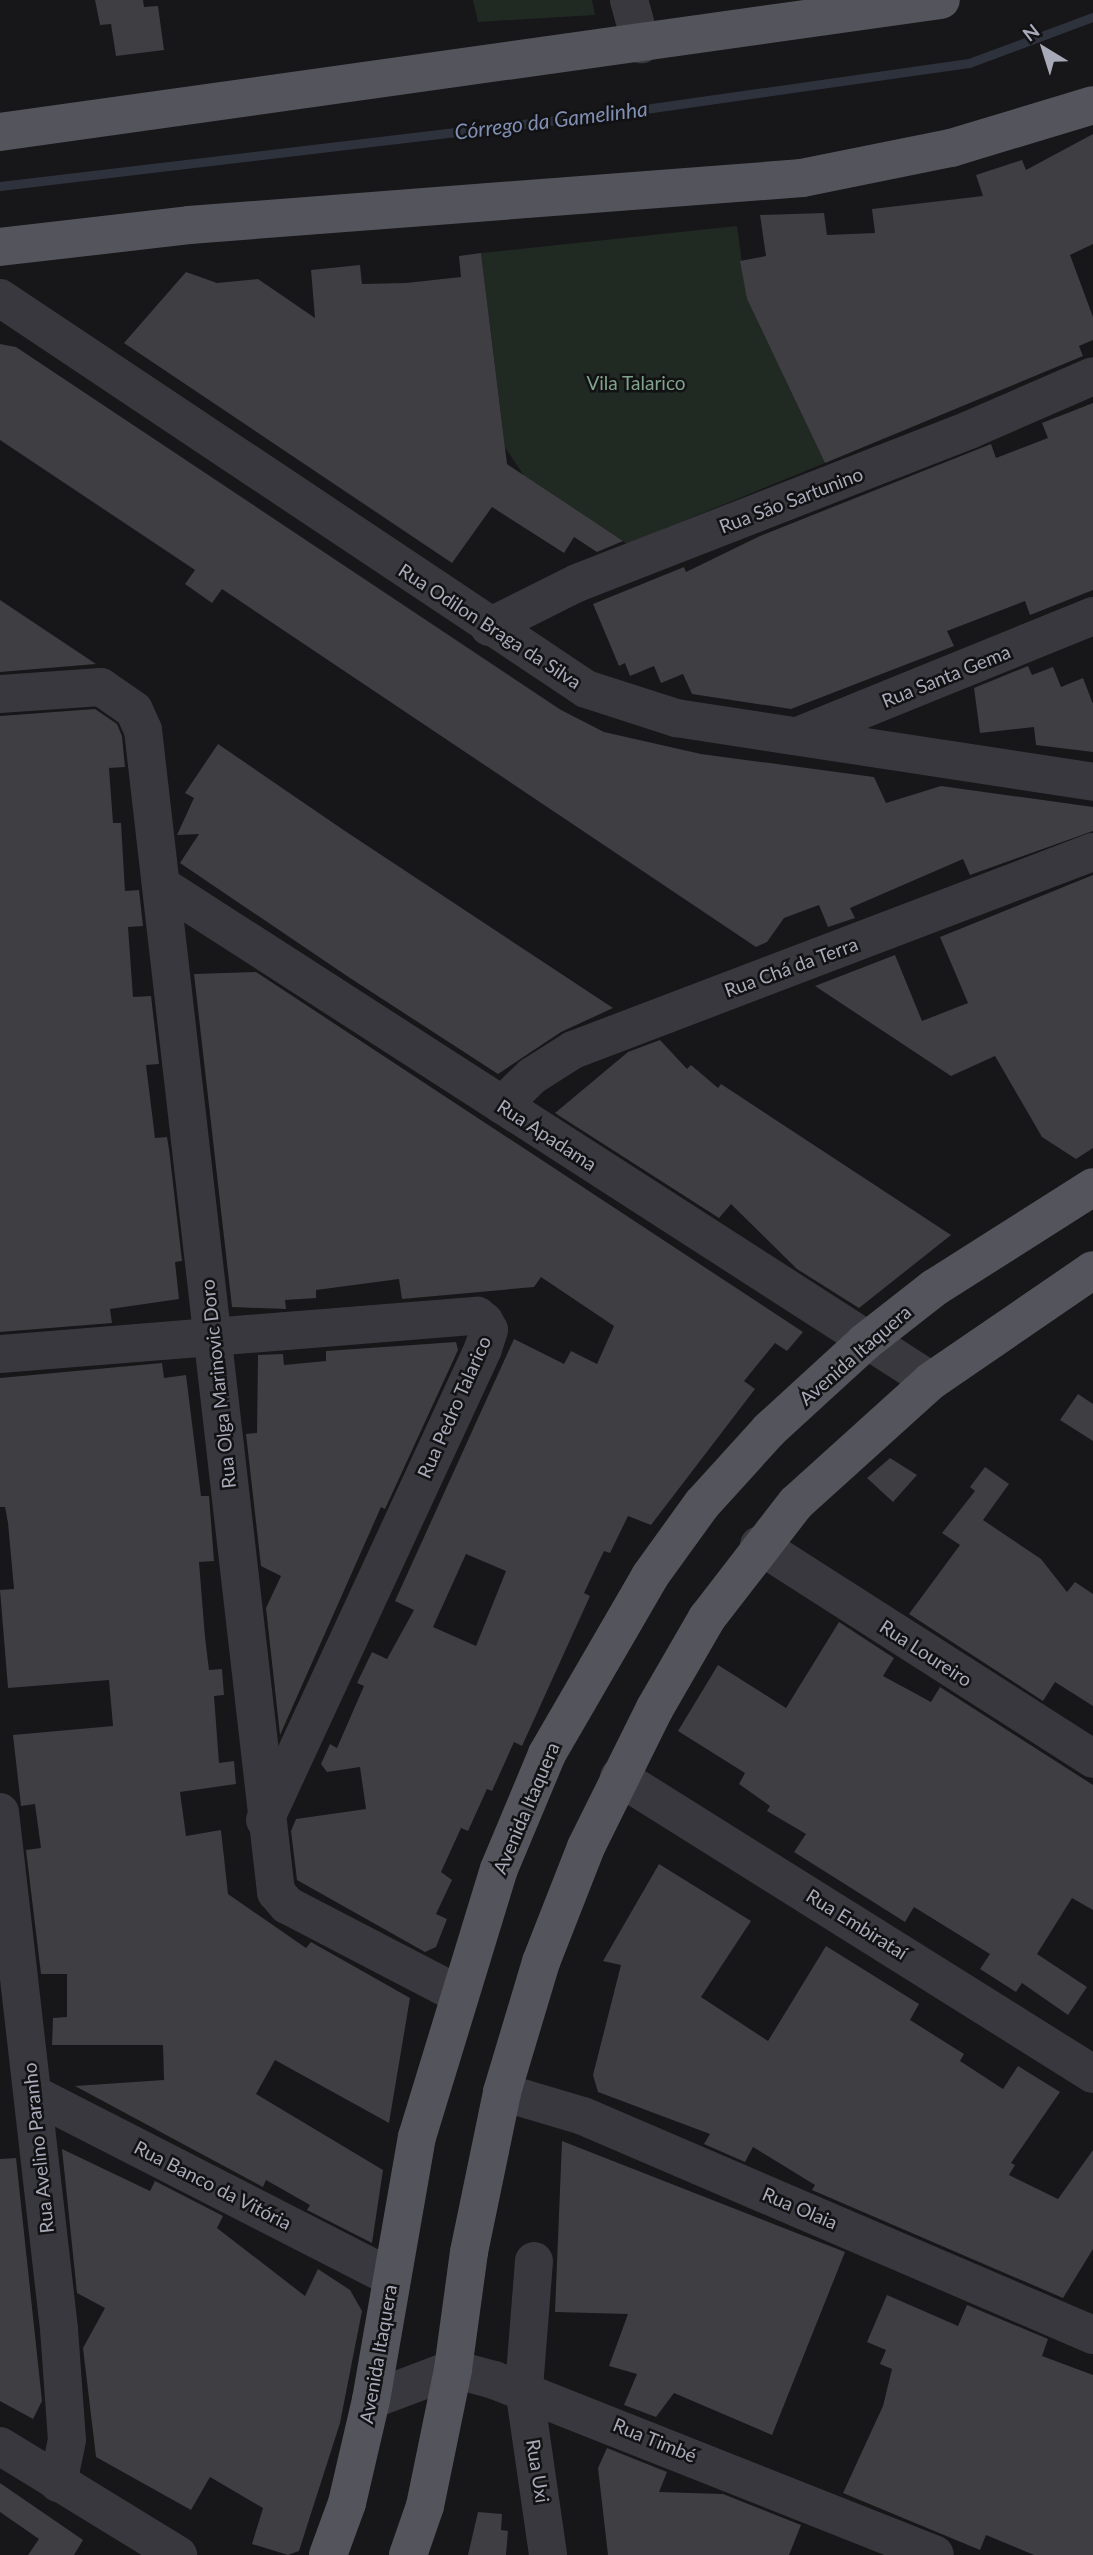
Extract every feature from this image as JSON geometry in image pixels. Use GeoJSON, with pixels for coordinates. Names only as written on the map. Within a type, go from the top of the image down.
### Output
{"type":"FeatureCollection","features":[{"type":"Feature","properties":{"kind":"main road"},"geometry":{"type":"LineString","coordinates":[[0,132],[641,44],[926,1]]}},
{"type":"Feature","properties":{"kind":"main road"},"geometry":{"type":"LineString","coordinates":[[0,247],[189,225],[802,178],[951,148],[1093,105]]}},
{"type":"Feature","properties":{"kind":"main road","name":"Avenida Itaquera"},"geometry":{"type":"LineString","coordinates":[[328,2555],[347,2503],[371,2400],[417,2137],[458,1994],[499,1869],[547,1754],[650,1576],[702,1504],[744,1458],[865,1342],[934,1288],[1093,1187]]}},
{"type":"Feature","properties":{"kind":"main road"},"geometry":{"type":"LineString","coordinates":[[408,2555],[425,2506],[453,2369],[469,2252],[502,2092],[541,1962],[619,1777],[707,1618],[759,1545],[867,1434],[931,1381],[1093,1270]]}},
{"type":"Feature","properties":{"kind":"street"},"geometry":{"type":"LineString","coordinates":[[629,0],[641,44]]}},
{"type":"Feature","properties":{"kind":"street","name":"Rua Odilon Braga da Silva"},"geometry":{"type":"LineString","coordinates":[[0,298],[489,627],[586,689],[631,706],[799,736],[1093,782]]}},
{"type":"Feature","properties":{"kind":"street","name":"Rua São Sartunino"},"geometry":{"type":"LineString","coordinates":[[489,627],[578,583],[1093,376]]}},
{"type":"Feature","properties":{"kind":"street","name":"Rua Santa Gema"},"geometry":{"type":"LineString","coordinates":[[799,736],[1093,615]]}},
{"type":"Feature","properties":{"kind":"street","name":"Rua Olga Marinovic Doro"},"geometry":{"type":"LineString","coordinates":[[0,694],[101,687],[134,710],[143,730],[164,887],[214,1334],[270,1875],[287,1905],[458,1994]]}},
{"type":"Feature","properties":{"kind":"street","name":"Rua Chá da Terra"},"geometry":{"type":"LineString","coordinates":[[502,1105],[532,1076],[573,1051],[1093,852]]}},
{"type":"Feature","properties":{"kind":"street","name":"Rua Apadama"},"geometry":{"type":"LineString","coordinates":[[164,887],[865,1342],[931,1381]]}},
{"type":"Feature","properties":{"kind":"street","name":"Rua Pedro Talarico"},"geometry":{"type":"LineString","coordinates":[[0,1354],[214,1334],[477,1316],[489,1329],[264,1822]]}},
{"type":"Feature","properties":{"kind":"street","name":"Rua Loureiro"},"geometry":{"type":"LineString","coordinates":[[759,1545],[1093,1759]]}},
{"type":"Feature","properties":{"kind":"street","name":"Rua Embirataí"},"geometry":{"type":"LineString","coordinates":[[619,1777],[1093,2074]]}},
{"type":"Feature","properties":{"kind":"street","name":"Rua Avelino Paranho"},"geometry":{"type":"LineString","coordinates":[[0,1812],[33,2094],[68,2440],[58,2483]]}},
{"type":"Feature","properties":{"kind":"street","name":"Rua Olaia"},"geometry":{"type":"LineString","coordinates":[[502,2092],[583,2116],[1093,2335]]}},
{"type":"Feature","properties":{"kind":"street","name":"Rua Banco da Vitória"},"geometry":{"type":"LineString","coordinates":[[33,2094],[392,2278]]}},
{"type":"Feature","properties":{"kind":"street","name":"Rua Uxi"},"geometry":{"type":"LineString","coordinates":[[534,2261],[524,2388],[548,2555]]}},
{"type":"Feature","properties":{"kind":"street"},"geometry":{"type":"LineString","coordinates":[[371,2400],[453,2369]]}},
{"type":"Feature","properties":{"kind":"street","name":"Rua Timbé"},"geometry":{"type":"LineString","coordinates":[[453,2369],[524,2388],[936,2555]]}},
{"type":"Feature","properties":{"kind":"street"},"geometry":{"type":"LineString","coordinates":[[0,2447],[178,2555]]}},
{"type":"Feature","properties":{"kind":"green space"},"geometry":{"type":"Polygon","coordinates":[[[473,0],[592,0],[595,15],[478,22],[473,0]]]}},
{"type":"Feature","properties":{"kind":"green space","name":"Vila Talarico"},"geometry":{"type":"Polygon","coordinates":[[[737,226],[747,299],[825,463],[627,544],[524,476],[505,447],[481,253],[737,226]]]}},
{"type":"Feature","properties":{"kind":"building"},"geometry":{"type":"Polygon","coordinates":[[[95,0],[143,0],[144,7],[158,6],[164,50],[116,56],[111,24],[100,25],[95,0]]]}},
{"type":"Feature","properties":{"kind":"building"},"geometry":{"type":"Polygon","coordinates":[[[1093,134],[1093,244],[1070,255],[1093,317],[1093,340],[1079,346],[1083,356],[825,463],[747,299],[740,261],[766,256],[760,215],[824,213],[827,235],[875,233],[872,209],[983,196],[976,175],[1022,160],[1026,170],[1093,134]]]}},
{"type":"Feature","properties":{"kind":"building"},"geometry":{"type":"Polygon","coordinates":[[[481,253],[507,464],[623,541],[597,552],[574,537],[564,553],[492,507],[452,563],[124,343],[186,272],[217,283],[258,279],[315,318],[311,270],[360,265],[362,284],[406,283],[461,277],[459,256],[481,253]]]}},
{"type":"Feature","properties":{"kind":"building"},"geometry":{"type":"Polygon","coordinates":[[[0,344],[16,347],[561,710],[604,732],[701,754],[874,777],[886,803],[941,786],[1093,807],[1093,831],[970,875],[963,859],[850,908],[855,918],[828,927],[819,905],[784,918],[767,942],[756,947],[222,589],[212,603],[185,584],[195,570],[0,440],[0,344]]]}},
{"type":"Feature","properties":{"kind":"building"},"geometry":{"type":"Polygon","coordinates":[[[1093,403],[1093,590],[1030,615],[1025,601],[947,631],[954,646],[791,709],[692,694],[683,674],[661,683],[654,666],[630,676],[625,663],[619,666],[593,604],[684,567],[686,572],[760,536],[991,444],[996,458],[1048,438],[1042,423],[1093,403]]]}},
{"type":"Feature","properties":{"kind":"building"},"geometry":{"type":"Polygon","coordinates":[[[0,600],[96,664],[0,672],[0,600]]]}},
{"type":"Feature","properties":{"kind":"building"},"geometry":{"type":"Polygon","coordinates":[[[1028,666],[1032,675],[1053,667],[1061,687],[1083,678],[1093,704],[1093,752],[1036,745],[1034,727],[980,733],[974,688],[1028,666]]]}},
{"type":"Feature","properties":{"kind":"building"},"geometry":{"type":"Polygon","coordinates":[[[95,709],[117,724],[122,736],[125,767],[109,768],[113,823],[121,823],[125,891],[139,890],[143,926],[128,927],[133,997],[151,996],[159,1064],[146,1065],[155,1138],[167,1137],[169,1149],[182,1261],[175,1262],[179,1299],[110,1309],[112,1323],[0,1332],[0,716],[95,709]]]}},
{"type":"Feature","properties":{"kind":"building"},"geometry":{"type":"Polygon","coordinates":[[[218,744],[613,1008],[561,1032],[498,1074],[350,978],[180,863],[199,834],[177,835],[194,798],[185,793],[218,744]]]}},
{"type":"Feature","properties":{"kind":"building"},"geometry":{"type":"Polygon","coordinates":[[[1093,875],[1093,1148],[1076,1159],[1042,1137],[995,1056],[951,1076],[815,986],[895,955],[922,1021],[968,1003],[940,937],[1093,875]]]}},
{"type":"Feature","properties":{"kind":"building"},"geometry":{"type":"Polygon","coordinates":[[[256,972],[803,1332],[787,1351],[775,1343],[744,1381],[755,1389],[651,1525],[628,1516],[610,1553],[604,1551],[584,1593],[590,1596],[522,1746],[514,1742],[492,1791],[487,1789],[468,1831],[461,1828],[441,1872],[452,1880],[436,1914],[447,1919],[436,1947],[425,1952],[297,1880],[291,1831],[296,1819],[366,1809],[360,1767],[327,1772],[321,1764],[330,1744],[337,1748],[364,1686],[357,1683],[372,1652],[387,1659],[414,1610],[395,1601],[514,1339],[564,1364],[571,1351],[597,1364],[614,1326],[541,1277],[534,1287],[402,1299],[399,1279],[316,1290],[316,1298],[285,1300],[286,1309],[232,1307],[194,974],[256,972]],[[466,1554],[433,1627],[476,1646],[506,1571],[466,1554]]]}},
{"type":"Feature","properties":{"kind":"building"},"geometry":{"type":"Polygon","coordinates":[[[660,1040],[687,1069],[691,1065],[718,1088],[721,1084],[951,1235],[859,1308],[797,1269],[731,1204],[719,1218],[555,1113],[628,1052],[660,1040]]]}},
{"type":"Feature","properties":{"kind":"building"},"geometry":{"type":"Polygon","coordinates":[[[456,1342],[458,1350],[385,1509],[381,1507],[280,1735],[266,1608],[281,1576],[261,1566],[246,1434],[257,1433],[258,1355],[283,1354],[284,1365],[326,1361],[326,1351],[456,1342]]]}},
{"type":"Feature","properties":{"kind":"building"},"geometry":{"type":"Polygon","coordinates":[[[162,1363],[164,1378],[186,1375],[201,1496],[209,1496],[214,1561],[199,1562],[205,1637],[209,1670],[222,1669],[224,1695],[214,1696],[219,1763],[234,1761],[236,1784],[180,1792],[186,1836],[221,1830],[228,1894],[306,1948],[311,1942],[410,1998],[389,2123],[275,2060],[256,2094],[383,2170],[372,2243],[307,2210],[310,2205],[266,2180],[263,2187],[75,2086],[164,2080],[163,2045],[52,2045],[53,2018],[67,2017],[67,1974],[41,1974],[26,1850],[41,1848],[35,1804],[21,1806],[13,1735],[113,1726],[109,1680],[8,1688],[0,1590],[14,1589],[8,1523],[5,1507],[0,1507],[0,1378],[162,1363]]]}},
{"type":"Feature","properties":{"kind":"building"},"geometry":{"type":"Polygon","coordinates":[[[1078,1394],[1093,1404],[1093,1441],[1060,1420],[1078,1394]]]}},
{"type":"Feature","properties":{"kind":"building"},"geometry":{"type":"Polygon","coordinates":[[[890,1458],[917,1475],[893,1502],[867,1478],[890,1458]]]}},
{"type":"Feature","properties":{"kind":"building"},"geometry":{"type":"Polygon","coordinates":[[[985,1467],[1009,1484],[983,1520],[1041,1559],[1067,1592],[1075,1582],[1093,1594],[1093,1706],[1055,1682],[1043,1701],[909,1614],[960,1545],[942,1533],[975,1491],[970,1487],[985,1467]]]}},
{"type":"Feature","properties":{"kind":"building"},"geometry":{"type":"Polygon","coordinates":[[[839,1622],[894,1658],[883,1676],[931,1702],[940,1687],[1093,1785],[1093,1910],[1072,1898],[1037,1954],[1087,1987],[1068,2015],[1022,1983],[1016,1992],[980,1969],[990,1954],[914,1907],[905,1922],[794,1852],[806,1834],[767,1811],[770,1806],[739,1784],[745,1773],[678,1731],[718,1665],[786,1708],[839,1622]]]}},
{"type":"Feature","properties":{"kind":"building"},"geometry":{"type":"Polygon","coordinates":[[[659,1864],[751,1921],[701,1997],[768,2041],[826,1946],[919,2004],[910,2020],[964,2054],[960,2061],[1003,2089],[1018,2066],[1060,2092],[1011,2163],[1015,2165],[1009,2175],[1058,2199],[1093,2150],[1093,2249],[1063,2298],[812,2190],[815,2185],[753,2147],[745,2162],[704,2144],[710,2134],[598,2092],[593,2075],[621,1965],[603,1961],[659,1864]]]}},
{"type":"Feature","properties":{"kind":"building"},"geometry":{"type":"Polygon","coordinates":[[[562,2141],[845,2252],[772,2435],[674,2393],[656,2417],[624,2405],[637,2374],[609,2366],[628,2314],[555,2312],[562,2141]]]}},
{"type":"Feature","properties":{"kind":"building"},"geometry":{"type":"Polygon","coordinates":[[[62,2149],[150,2191],[155,2181],[223,2216],[217,2228],[305,2296],[318,2269],[350,2290],[362,2311],[340,2423],[299,2551],[288,2555],[252,2544],[263,2508],[210,2477],[191,2510],[96,2457],[83,2348],[105,2308],[77,2293],[62,2149]]]}},
{"type":"Feature","properties":{"kind":"building"},"geometry":{"type":"Polygon","coordinates":[[[16,2158],[42,2401],[33,2419],[0,2401],[0,2159],[16,2158]]]}},
{"type":"Feature","properties":{"kind":"building"},"geometry":{"type":"Polygon","coordinates":[[[887,2295],[958,2326],[967,2305],[1048,2339],[1042,2356],[1093,2375],[1093,2555],[1034,2555],[986,2535],[980,2550],[843,2493],[883,2406],[892,2369],[880,2364],[886,2350],[867,2342],[887,2295]]]}},
{"type":"Feature","properties":{"kind":"building"},"geometry":{"type":"Polygon","coordinates":[[[607,2448],[667,2472],[659,2492],[723,2494],[801,2525],[789,2555],[608,2555],[598,2468],[607,2448]]]}},
{"type":"Feature","properties":{"kind":"building"},"geometry":{"type":"Polygon","coordinates":[[[0,2483],[83,2540],[74,2555],[28,2555],[39,2539],[0,2512],[0,2483]]]}},
{"type":"Feature","properties":{"kind":"building"},"geometry":{"type":"Polygon","coordinates":[[[478,2512],[502,2514],[501,2530],[508,2531],[506,2555],[468,2555],[478,2512]]]}},
{"type":"Feature","properties":{"kind":"waterway","name":"Córrego da Gamelinha"},"geometry":{"type":"LineString","coordinates":[[0,186],[624,112],[969,63],[1093,17]]}}]}
